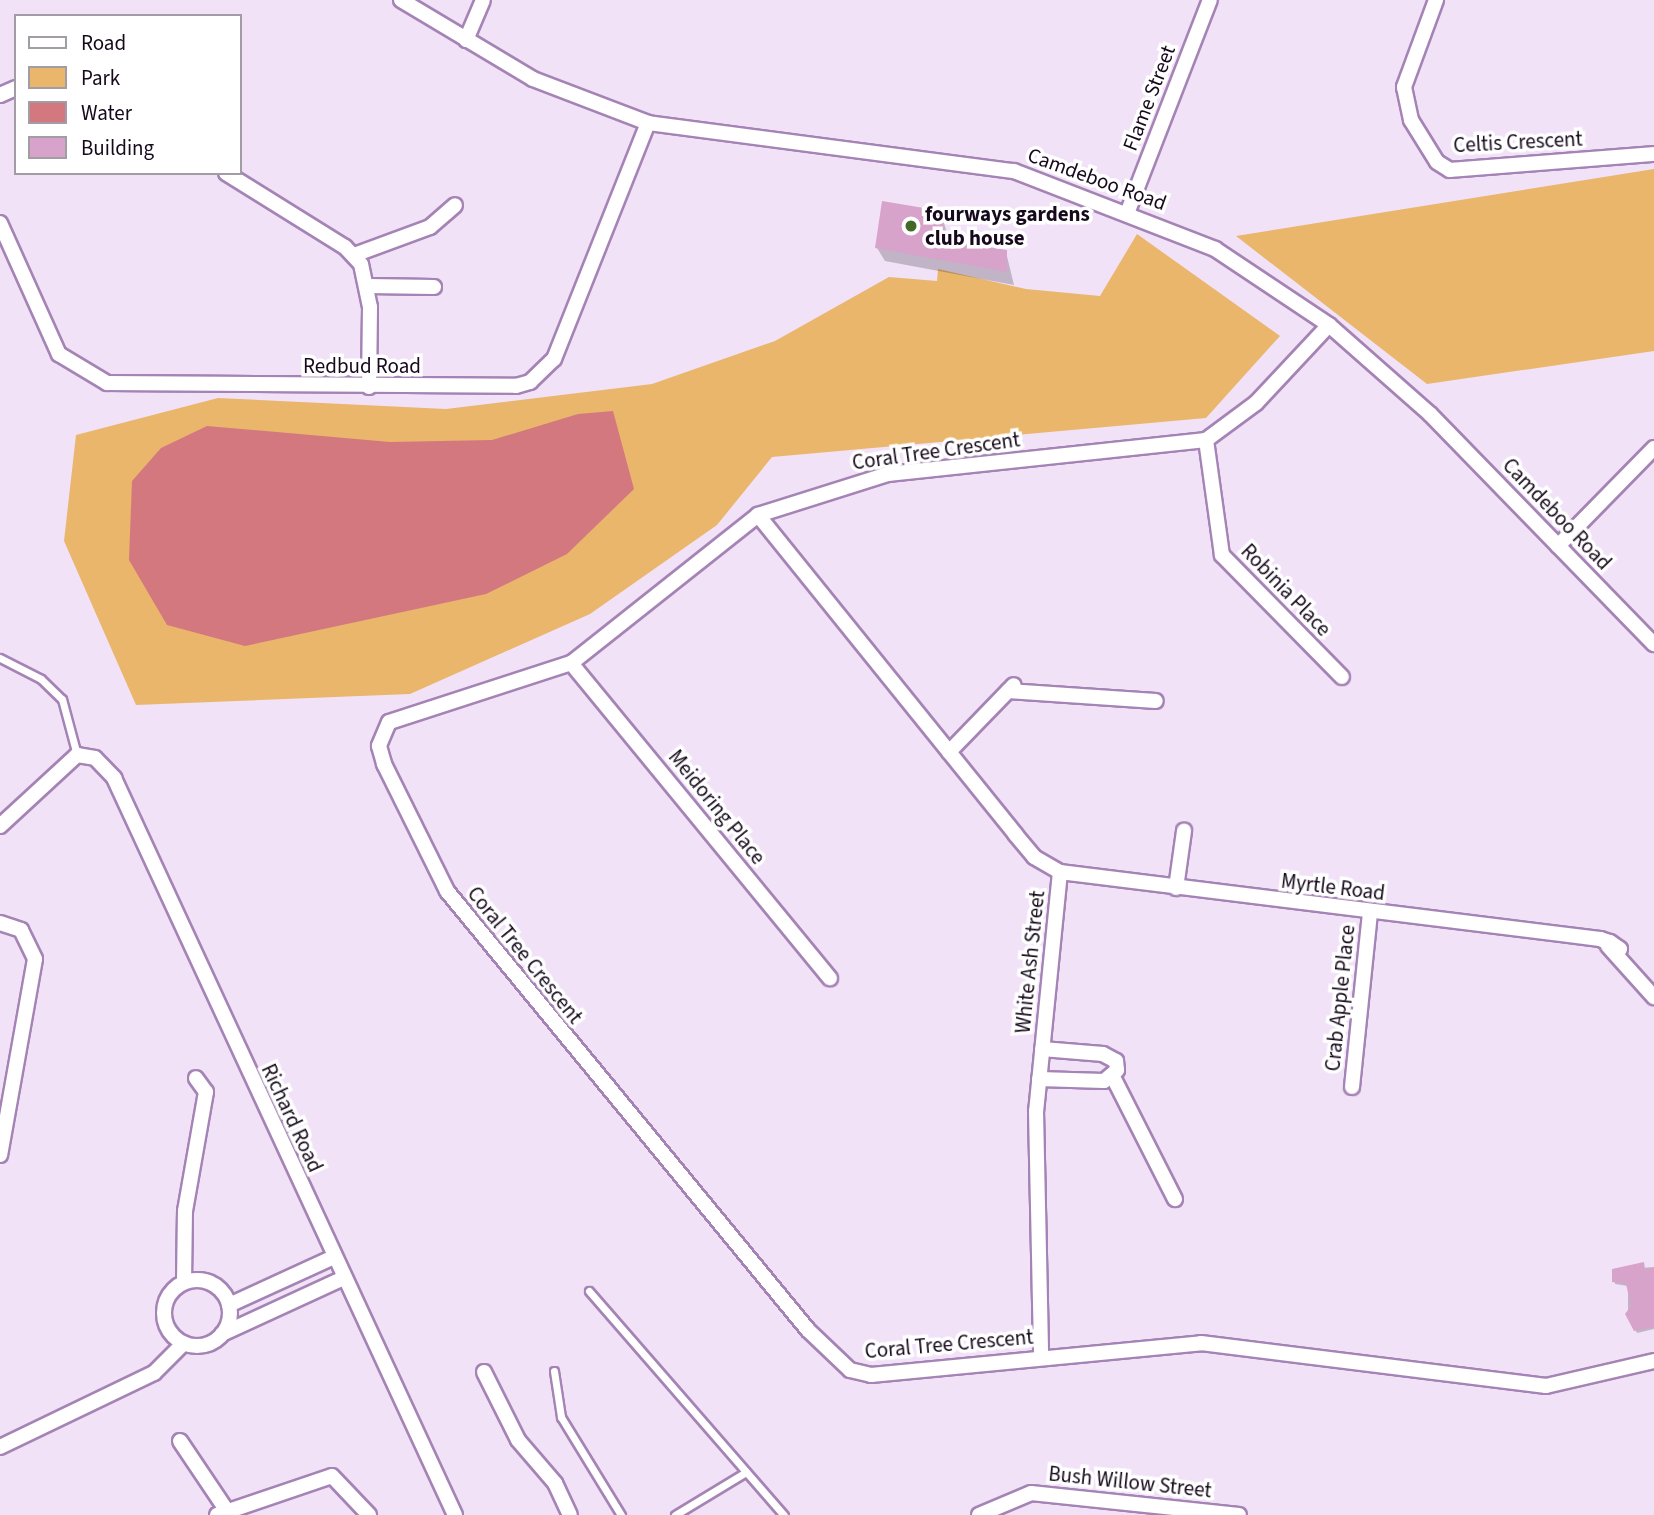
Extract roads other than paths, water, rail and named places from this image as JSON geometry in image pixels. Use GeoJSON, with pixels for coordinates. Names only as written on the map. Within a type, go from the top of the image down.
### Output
{"type":"FeatureCollection","features":[{"type":"Feature","properties":{"kind":"street","name":"Camdeboo Road"},"geometry":{"type":"LineString","coordinates":[[401,0],[533,79],[648,123],[985,165],[1128,211],[1215,249],[1329,325],[1430,414],[1654,644]]}},
{"type":"Feature","properties":{"kind":"street"},"geometry":{"type":"LineString","coordinates":[[466,40],[483,0]]}},
{"type":"Feature","properties":{"kind":"street","name":"Flame Street"},"geometry":{"type":"LineString","coordinates":[[1128,211],[1210,0]]}},
{"type":"Feature","properties":{"kind":"street","name":"Celtis Crescent"},"geometry":{"type":"LineString","coordinates":[[1436,0],[1404,87],[1411,120],[1437,163],[1450,170],[1654,154]]}},
{"type":"Feature","properties":{"kind":"street","name":"Redbud Road"},"geometry":{"type":"LineString","coordinates":[[0,223],[59,354],[90,377],[127,386],[516,386],[544,372],[648,123]]}},
{"type":"Feature","properties":{"kind":"street"},"geometry":{"type":"LineString","coordinates":[[229,175],[354,255],[368,286],[369,387]]}},
{"type":"Feature","properties":{"kind":"street"},"geometry":{"type":"LineString","coordinates":[[354,255],[430,227],[454,205]]}},
{"type":"Feature","properties":{"kind":"street"},"geometry":{"type":"LineString","coordinates":[[368,286],[434,287]]}},
{"type":"Feature","properties":{"kind":"street"},"geometry":{"type":"LineString","coordinates":[[1206,440],[1256,403],[1329,325]]}},
{"type":"Feature","properties":{"kind":"street","name":"Coral Tree Crescent"},"geometry":{"type":"LineString","coordinates":[[1206,440],[888,474],[758,515],[571,663],[389,722],[379,746],[384,764],[447,891],[842,1366],[871,1376],[1201,1343],[1546,1386],[1654,1361]]}},
{"type":"Feature","properties":{"kind":"street","name":"Robinia Place"},"geometry":{"type":"LineString","coordinates":[[1206,440],[1222,555],[1342,677]]}},
{"type":"Feature","properties":{"kind":"street"},"geometry":{"type":"LineString","coordinates":[[1558,546],[1654,447]]}},
{"type":"Feature","properties":{"kind":"street","name":"White Ash Street"},"geometry":{"type":"LineString","coordinates":[[758,515],[1034,857],[1060,872],[1039,1079],[1041,1357]]}},
{"type":"Feature","properties":{"kind":"street","name":"Meidoring Place"},"geometry":{"type":"LineString","coordinates":[[571,663],[830,978]]}},
{"type":"Feature","properties":{"kind":"street"},"geometry":{"type":"LineString","coordinates":[[949,752],[1013,686],[1156,701]]}},
{"type":"Feature","properties":{"kind":"street"},"geometry":{"type":"LineString","coordinates":[[0,826],[77,755]]}},
{"type":"Feature","properties":{"kind":"street","name":"Richard Road"},"geometry":{"type":"LineString","coordinates":[[77,755],[95,758],[114,778],[450,1513]]}},
{"type":"Feature","properties":{"kind":"street"},"geometry":{"type":"LineString","coordinates":[[1176,888],[1184,831]]}},
{"type":"Feature","properties":{"kind":"street","name":"Myrtle Road"},"geometry":{"type":"LineString","coordinates":[[1060,872],[1370,913],[1600,939],[1654,996]]}},
{"type":"Feature","properties":{"kind":"street","name":"Crab Apple Place"},"geometry":{"type":"LineString","coordinates":[[1352,1087],[1370,913]]}},
{"type":"Feature","properties":{"kind":"street"},"geometry":{"type":"LineString","coordinates":[[0,923],[21,930],[35,959],[0,1154]]}},
{"type":"Feature","properties":{"kind":"street"},"geometry":{"type":"LineString","coordinates":[[1042,1049],[1108,1056],[1116,1060],[1113,1077],[1175,1199]]}},
{"type":"Feature","properties":{"kind":"street"},"geometry":{"type":"LineString","coordinates":[[1039,1079],[1113,1077]]}},
{"type":"Feature","properties":{"kind":"street"},"geometry":{"type":"LineString","coordinates":[[196,1078],[206,1092],[185,1211],[184,1282],[164,1308],[169,1329],[184,1343],[204,1345],[222,1334],[344,1278]]}},
{"type":"Feature","properties":{"kind":"street"},"geometry":{"type":"LineString","coordinates":[[229,1305],[334,1257]]}},
{"type":"Feature","properties":{"kind":"street"},"geometry":{"type":"LineString","coordinates":[[184,1282],[216,1286],[229,1305],[222,1334]]}},
{"type":"Feature","properties":{"kind":"street"},"geometry":{"type":"LineString","coordinates":[[0,1447],[154,1373],[184,1343]]}},
{"type":"Feature","properties":{"kind":"street"},"geometry":{"type":"LineString","coordinates":[[484,1372],[519,1440],[555,1483],[570,1515]]}},
{"type":"Feature","properties":{"kind":"street"},"geometry":{"type":"LineString","coordinates":[[180,1441],[222,1513],[332,1476],[369,1515]]}},
{"type":"Feature","properties":{"kind":"street","name":"Bush Willow Street"},"geometry":{"type":"LineString","coordinates":[[979,1515],[1031,1493],[1239,1515]]}},
{"type":"Feature","properties":{"kind":"lane"},"geometry":{"type":"LineString","coordinates":[[0,658],[41,679],[62,699],[77,755]]}},
{"type":"Feature","properties":{"kind":"lane"},"geometry":{"type":"LineString","coordinates":[[589,1291],[780,1514]]}},
{"type":"Feature","properties":{"kind":"lane"},"geometry":{"type":"LineString","coordinates":[[554,1371],[561,1417],[621,1515]]}},
{"type":"Feature","properties":{"kind":"lane"},"geometry":{"type":"LineString","coordinates":[[675,1515],[746,1472]]}},
{"type":"Feature","properties":{"kind":"water"},"geometry":{"type":"Polygon","coordinates":[[[613,411],[634,489],[567,554],[486,594],[245,646],[167,625],[129,560],[132,481],[161,448],[207,426],[390,442],[492,440],[578,414],[613,411]]]}},
{"type":"Feature","properties":{"kind":"place","name":"fourways gardens club house"},"geometry":{"type":"Point","coordinates":[911,226]}}]}
